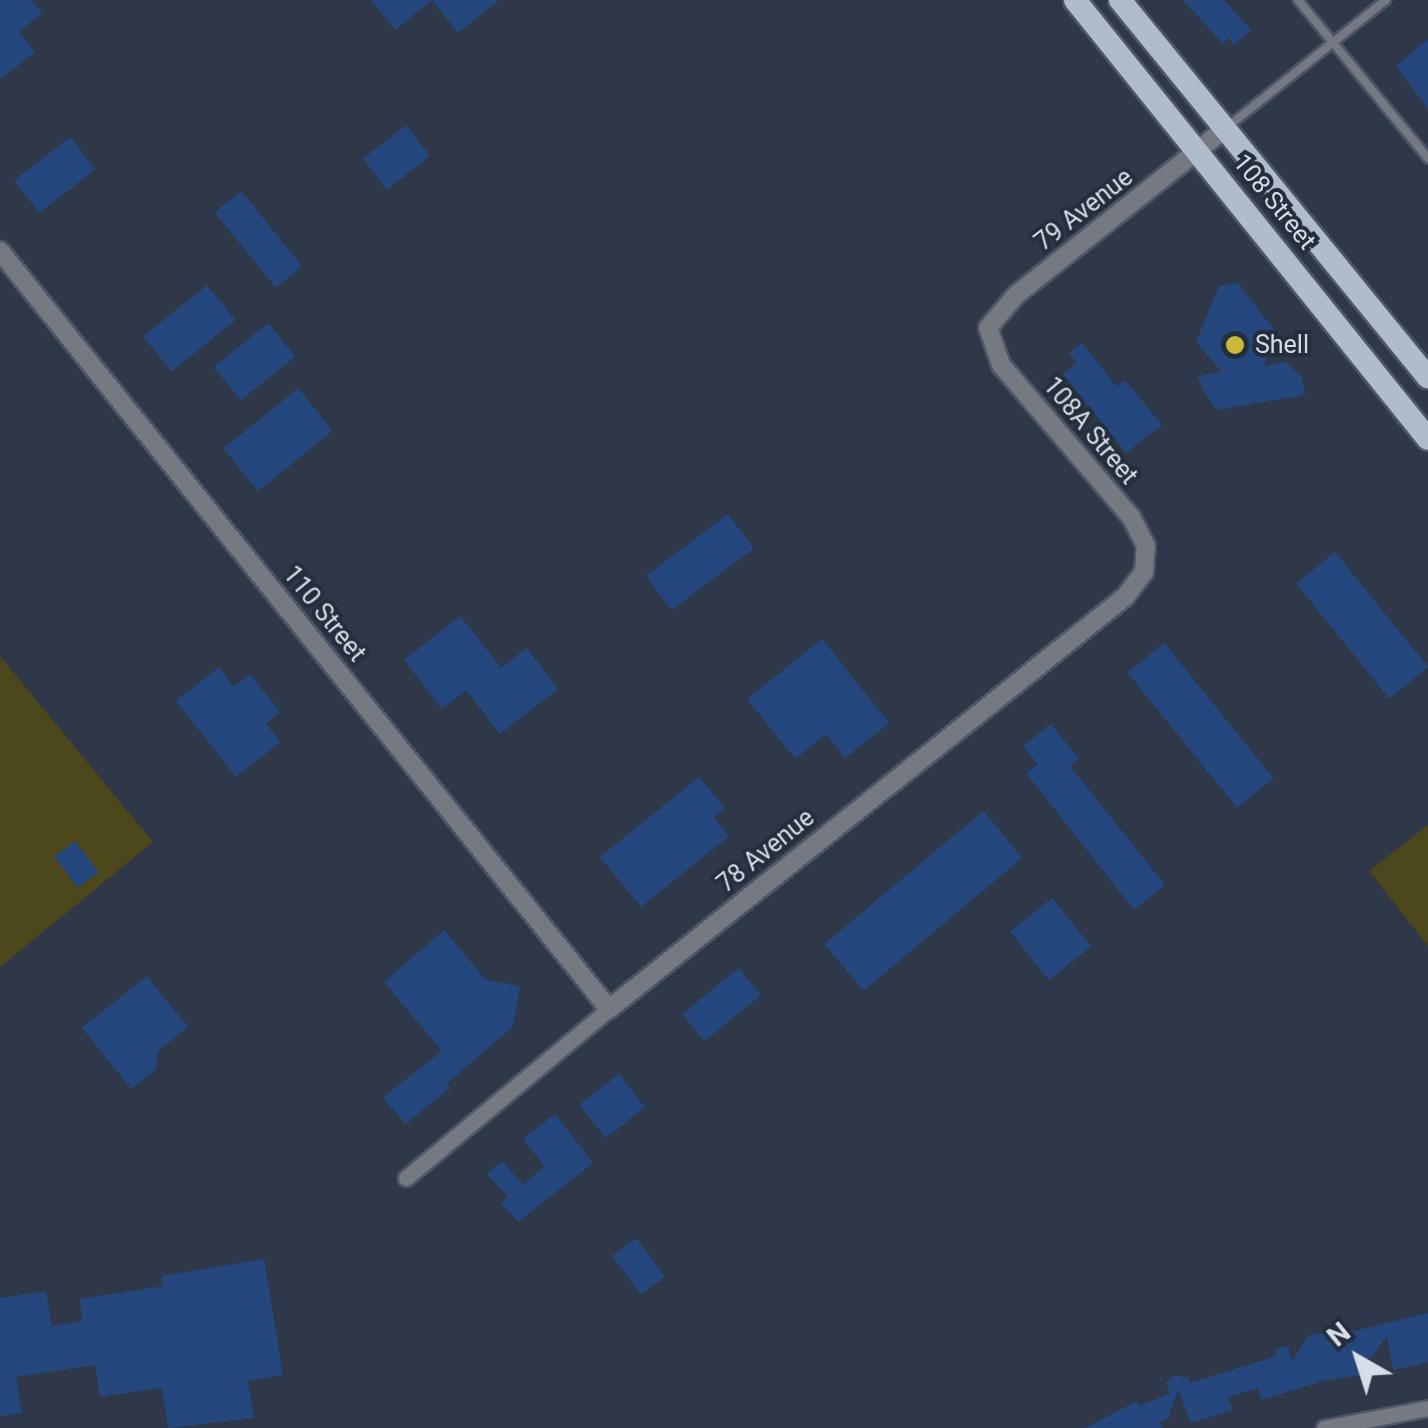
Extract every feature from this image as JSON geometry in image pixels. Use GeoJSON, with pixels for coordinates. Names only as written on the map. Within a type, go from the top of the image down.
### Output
{"type":"FeatureCollection","features":[{"type":"Feature","properties":{"kind":"main road","name":"108 Street"},"geometry":{"type":"LineString","coordinates":[[1075,0],[1428,439]]}},
{"type":"Feature","properties":{"kind":"main road","name":"108 Street"},"geometry":{"type":"LineString","coordinates":[[1120,0],[1428,377]]}},
{"type":"Feature","properties":{"kind":"street","name":"79 Avenue"},"geometry":{"type":"LineString","coordinates":[[992,339],[988,328],[1016,295],[1226,128]]}},
{"type":"Feature","properties":{"kind":"street","name":"110 Street"},"geometry":{"type":"LineString","coordinates":[[0,251],[609,1009]]}},
{"type":"Feature","properties":{"kind":"street","name":"108A Street"},"geometry":{"type":"LineString","coordinates":[[992,339],[1001,365],[1131,517],[1146,546],[1146,557]]}},
{"type":"Feature","properties":{"kind":"street","name":"78 Avenue"},"geometry":{"type":"LineString","coordinates":[[406,1178],[609,1009],[1125,597],[1144,572],[1146,557]]}},
{"type":"Feature","properties":{"kind":"street"},"geometry":{"type":"LineString","coordinates":[[1332,1427],[1428,1408]]}},
{"type":"Feature","properties":{"kind":"lane"},"geometry":{"type":"LineString","coordinates":[[1298,0],[1428,158]]}},
{"type":"Feature","properties":{"kind":"lane"},"geometry":{"type":"LineString","coordinates":[[1226,128],[1386,0]]}},
{"type":"Feature","properties":{"kind":"shaded area"},"geometry":{"type":"Polygon","coordinates":[[[0,656],[153,842],[0,967],[0,656]]]}},
{"type":"Feature","properties":{"kind":"shaded area"},"geometry":{"type":"Polygon","coordinates":[[[1428,825],[1428,946],[1369,871],[1428,825]]]}},
{"type":"Feature","properties":{"kind":"building"},"geometry":{"type":"Polygon","coordinates":[[[0,0],[32,0],[42,13],[19,32],[35,52],[0,79],[0,0]]]}},
{"type":"Feature","properties":{"kind":"building"},"geometry":{"type":"Polygon","coordinates":[[[371,0],[432,0],[395,30],[371,0]]]}},
{"type":"Feature","properties":{"kind":"building"},"geometry":{"type":"Polygon","coordinates":[[[432,0],[499,0],[458,33],[432,0]]]}},
{"type":"Feature","properties":{"kind":"building"},"geometry":{"type":"Polygon","coordinates":[[[1183,0],[1224,0],[1251,30],[1234,45],[1228,38],[1222,43],[1183,0]]]}},
{"type":"Feature","properties":{"kind":"building"},"geometry":{"type":"Polygon","coordinates":[[[1428,39],[1428,109],[1396,66],[1428,39]]]}},
{"type":"Feature","properties":{"kind":"building"},"geometry":{"type":"Polygon","coordinates":[[[406,125],[430,156],[387,190],[363,159],[406,125]]]}},
{"type":"Feature","properties":{"kind":"building"},"geometry":{"type":"Polygon","coordinates":[[[70,137],[95,169],[39,213],[14,181],[70,137]]]}},
{"type":"Feature","properties":{"kind":"building"},"geometry":{"type":"Polygon","coordinates":[[[241,191],[302,266],[276,288],[215,212],[241,191]]]}},
{"type":"Feature","properties":{"kind":"building","name":"Shell"},"geometry":{"type":"Polygon","coordinates":[[[1238,283],[1275,331],[1264,366],[1286,362],[1302,377],[1305,395],[1216,410],[1202,387],[1198,376],[1222,372],[1196,342],[1219,286],[1238,283]]]}},
{"type":"Feature","properties":{"kind":"building"},"geometry":{"type":"Polygon","coordinates":[[[207,285],[235,320],[172,372],[143,337],[207,285]]]}},
{"type":"Feature","properties":{"kind":"building"},"geometry":{"type":"Polygon","coordinates":[[[268,323],[295,356],[241,400],[214,367],[268,323]]]}},
{"type":"Feature","properties":{"kind":"building"},"geometry":{"type":"Polygon","coordinates":[[[1082,343],[1117,387],[1125,380],[1162,425],[1126,453],[1063,374],[1077,363],[1069,353],[1082,343]]]}},
{"type":"Feature","properties":{"kind":"building"},"geometry":{"type":"Polygon","coordinates":[[[298,388],[333,431],[258,491],[223,448],[298,388]]]}},
{"type":"Feature","properties":{"kind":"building"},"geometry":{"type":"Polygon","coordinates":[[[728,514],[754,548],[672,610],[646,576],[728,514]]]}},
{"type":"Feature","properties":{"kind":"building"},"geometry":{"type":"Polygon","coordinates":[[[1335,552],[1428,667],[1389,698],[1296,583],[1335,552]]]}},
{"type":"Feature","properties":{"kind":"building"},"geometry":{"type":"Polygon","coordinates":[[[460,616],[501,668],[527,648],[558,689],[500,734],[466,690],[442,709],[404,660],[460,616]]]}},
{"type":"Feature","properties":{"kind":"building"},"geometry":{"type":"Polygon","coordinates":[[[822,639],[889,723],[845,758],[826,734],[795,759],[747,699],[822,639]]]}},
{"type":"Feature","properties":{"kind":"building"},"geometry":{"type":"Polygon","coordinates":[[[1164,643],[1274,778],[1237,808],[1127,673],[1164,643]]]}},
{"type":"Feature","properties":{"kind":"building"},"geometry":{"type":"Polygon","coordinates":[[[219,667],[234,687],[250,674],[280,712],[266,724],[280,742],[236,777],[176,701],[219,667]]]}},
{"type":"Feature","properties":{"kind":"building"},"geometry":{"type":"Polygon","coordinates":[[[1051,724],[1079,759],[1070,766],[1165,885],[1134,910],[1026,773],[1038,764],[1023,746],[1051,724]]]}},
{"type":"Feature","properties":{"kind":"building"},"geometry":{"type":"Polygon","coordinates":[[[699,777],[725,808],[714,817],[729,836],[641,907],[600,857],[699,777]]]}},
{"type":"Feature","properties":{"kind":"building"},"geometry":{"type":"Polygon","coordinates":[[[983,811],[1022,858],[864,991],[824,944],[983,811]]]}},
{"type":"Feature","properties":{"kind":"building"},"geometry":{"type":"Polygon","coordinates":[[[75,841],[98,872],[78,888],[54,857],[75,841]]]}},
{"type":"Feature","properties":{"kind":"building"},"geometry":{"type":"Polygon","coordinates":[[[1052,898],[1091,946],[1049,980],[1010,932],[1052,898]]]}},
{"type":"Feature","properties":{"kind":"building"},"geometry":{"type":"Polygon","coordinates":[[[444,930],[486,980],[520,986],[513,1027],[446,1084],[450,1088],[405,1124],[383,1097],[442,1051],[384,982],[444,930]]]}},
{"type":"Feature","properties":{"kind":"building"},"geometry":{"type":"Polygon","coordinates":[[[739,968],[761,995],[704,1041],[682,1014],[739,968]]]}},
{"type":"Feature","properties":{"kind":"building"},"geometry":{"type":"Polygon","coordinates":[[[147,976],[188,1027],[158,1051],[156,1069],[131,1089],[82,1028],[147,976]]]}},
{"type":"Feature","properties":{"kind":"building"},"geometry":{"type":"Polygon","coordinates":[[[619,1074],[645,1107],[605,1138],[580,1105],[619,1074]]]}},
{"type":"Feature","properties":{"kind":"building"},"geometry":{"type":"Polygon","coordinates":[[[555,1114],[593,1163],[518,1222],[501,1203],[508,1197],[487,1174],[502,1161],[523,1185],[544,1166],[523,1139],[555,1114]]]}},
{"type":"Feature","properties":{"kind":"building"},"geometry":{"type":"Polygon","coordinates":[[[636,1238],[665,1276],[641,1294],[612,1256],[636,1238]]]}},
{"type":"Feature","properties":{"kind":"building"},"geometry":{"type":"Polygon","coordinates":[[[264,1259],[283,1375],[248,1381],[254,1418],[168,1428],[162,1388],[100,1397],[95,1365],[16,1377],[22,1413],[0,1416],[0,1298],[46,1291],[52,1326],[83,1321],[79,1299],[164,1286],[161,1276],[264,1259]]]}},
{"type":"Feature","properties":{"kind":"building"},"geometry":{"type":"Polygon","coordinates":[[[1428,1313],[1428,1362],[1393,1370],[1387,1336],[1372,1357],[1363,1359],[1366,1374],[1323,1381],[1261,1400],[1258,1388],[1228,1397],[1233,1410],[1191,1423],[1178,1390],[1168,1419],[1160,1423],[1162,1428],[1085,1428],[1137,1401],[1139,1406],[1170,1393],[1166,1382],[1173,1376],[1188,1377],[1190,1383],[1277,1356],[1275,1349],[1288,1346],[1292,1361],[1308,1336],[1325,1332],[1326,1338],[1428,1313]]]}},
{"type":"Feature","properties":{"kind":"place","name":"Shell"},"geometry":{"type":"Point","coordinates":[1235,345]}}]}
